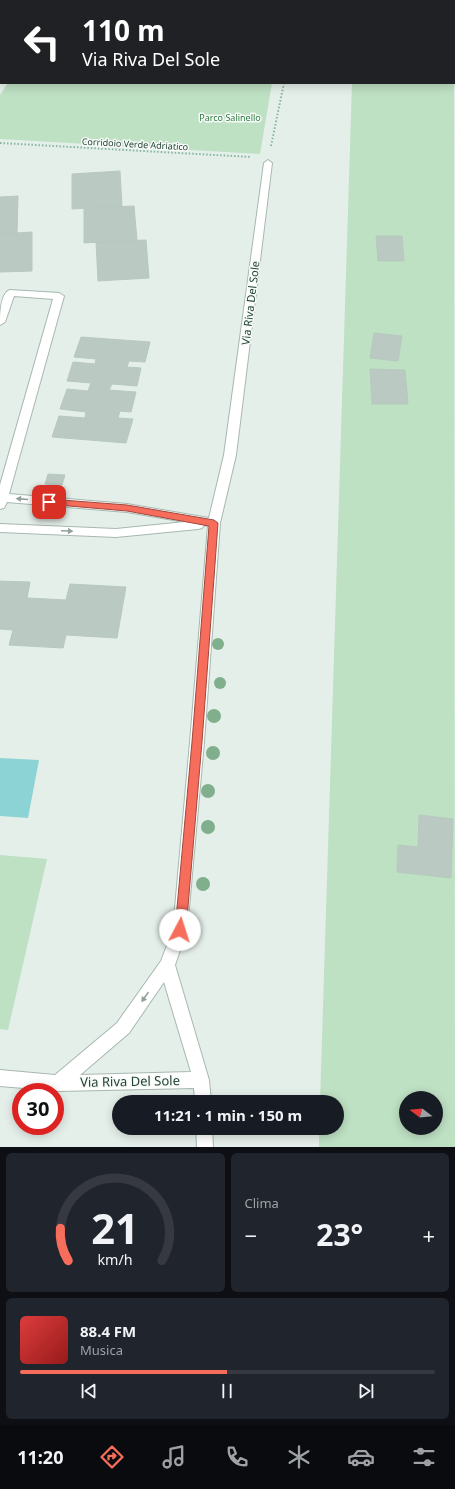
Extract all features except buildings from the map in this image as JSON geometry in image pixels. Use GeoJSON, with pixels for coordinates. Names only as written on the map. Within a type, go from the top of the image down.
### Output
{"type":"FeatureCollection","features":[{"type":"Feature","properties":{"kind":"street","name":"Via Riva Del Sole"},"geometry":{"type":"LineString","coordinates":[[58,1083],[123,1028],[167,965],[180,930],[197,742],[214,523],[230,455],[268,163]]}},
{"type":"Feature","properties":{"kind":"street"},"geometry":{"type":"LineString","coordinates":[[0,322],[10,293],[59,296],[1,500],[127,508],[214,523]]}},
{"type":"Feature","properties":{"kind":"street"},"geometry":{"type":"LineString","coordinates":[[0,528],[116,533],[214,523]]}},
{"type":"Feature","properties":{"kind":"street"},"geometry":{"type":"LineString","coordinates":[[167,965],[201,1080],[202,1095]]}},
{"type":"Feature","properties":{"kind":"street","name":"Via Riva Del Sole"},"geometry":{"type":"LineString","coordinates":[[0,1078],[58,1083],[201,1080]]}},
{"type":"Feature","properties":{"kind":"street"},"geometry":{"type":"LineString","coordinates":[[204,1135],[205,1147]]}},
{"type":"Feature","properties":{"kind":"path"},"geometry":{"type":"LineString","coordinates":[[268,163],[284,84]]}},
{"type":"Feature","properties":{"kind":"path","name":"Corridoio Verde Adriatico"},"geometry":{"type":"LineString","coordinates":[[0,143],[258,158],[268,163]]}},
{"type":"Feature","properties":{"kind":"green space","name":"Parco Salinello"},"geometry":{"type":"Polygon","coordinates":[[[7,84],[272,84],[260,154],[0,139],[0,95],[7,84]]]}},
{"type":"Feature","properties":{"kind":"green space"},"geometry":{"type":"Polygon","coordinates":[[[352,84],[454,84],[455,1147],[319,1147],[319,1135],[344,1135],[344,1095],[320,1095],[352,84]]]}},
{"type":"Feature","properties":{"kind":"green space"},"geometry":{"type":"Polygon","coordinates":[[[0,855],[47,859],[8,1030],[0,1029],[0,855]]]}},
{"type":"Feature","properties":{"kind":"water"},"geometry":{"type":"Polygon","coordinates":[[[0,758],[39,760],[28,818],[0,816],[0,758]]]}},
{"type":"Feature","properties":{"kind":"route"},"geometry":{"type":"LineString","coordinates":[[49,502],[127,508],[214,523],[197,742],[180,930]]}}]}
